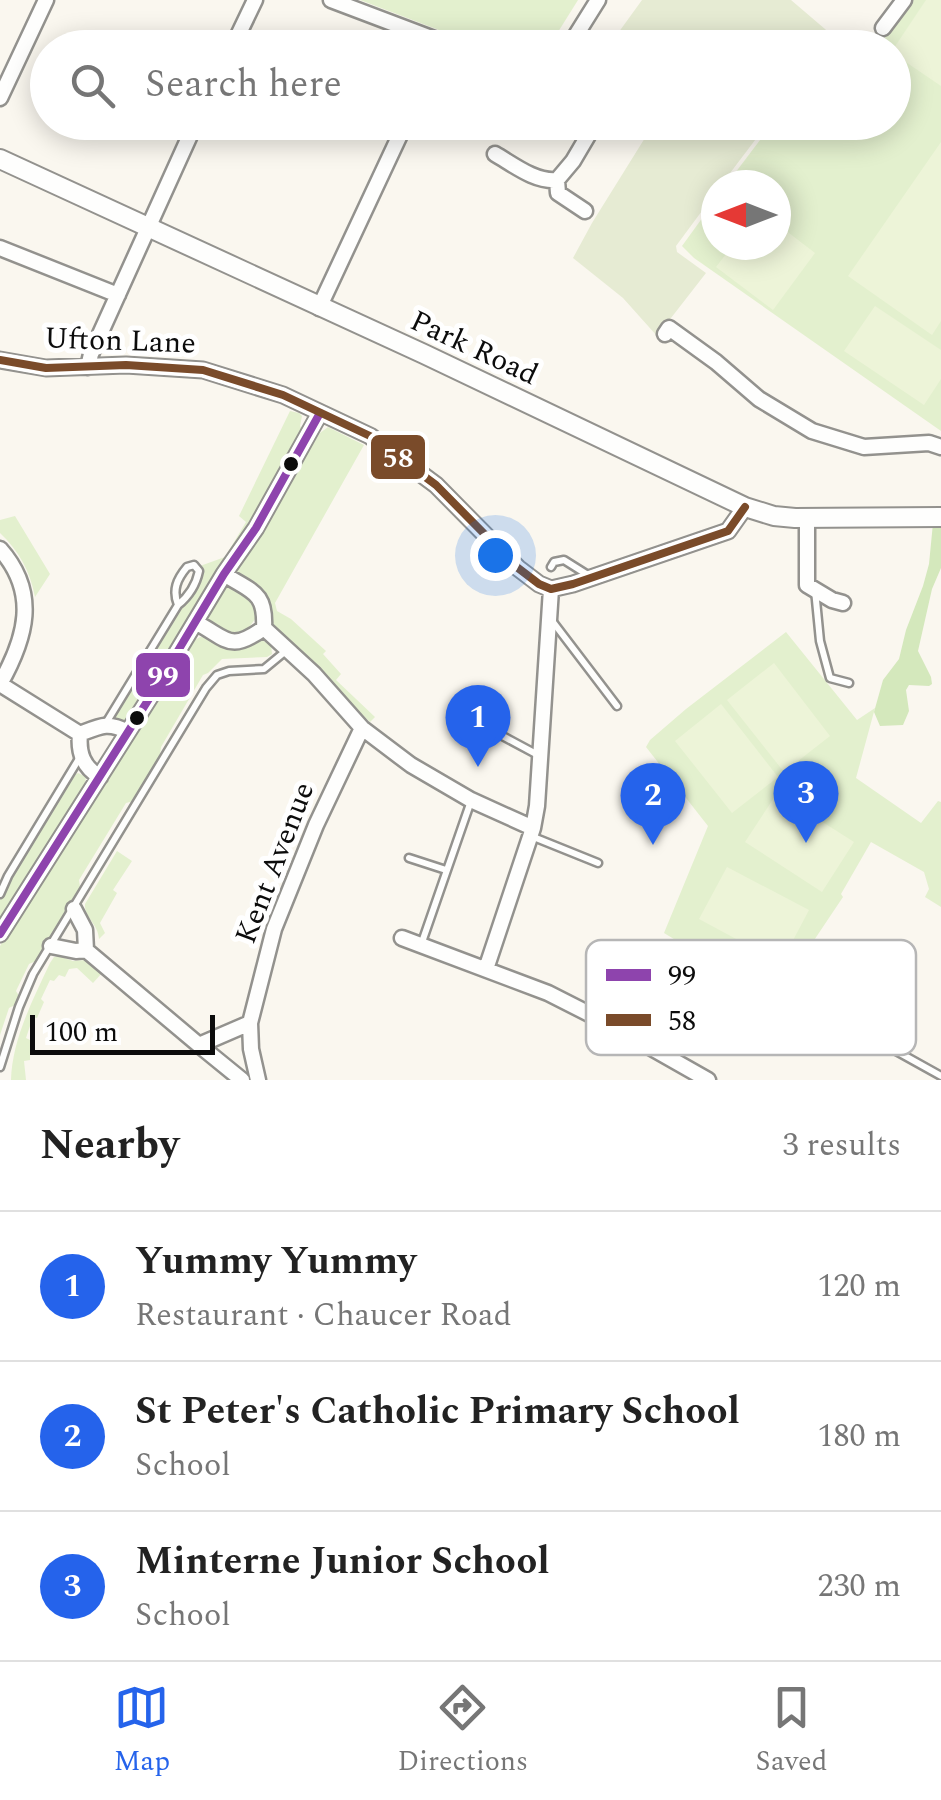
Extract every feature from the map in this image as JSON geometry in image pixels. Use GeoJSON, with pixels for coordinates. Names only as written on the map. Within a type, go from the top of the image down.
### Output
{"type":"FeatureCollection","features":[{"type":"Feature","properties":{"kind":"street"},"geometry":{"type":"LineString","coordinates":[[32,30],[46,0]]}},
{"type":"Feature","properties":{"kind":"street"},"geometry":{"type":"LineString","coordinates":[[241,30],[255,0]]}},
{"type":"Feature","properties":{"kind":"street"},"geometry":{"type":"LineString","coordinates":[[331,0],[410,30]]}},
{"type":"Feature","properties":{"kind":"street"},"geometry":{"type":"LineString","coordinates":[[579,30],[598,0]]}},
{"type":"Feature","properties":{"kind":"street"},"geometry":{"type":"LineString","coordinates":[[884,28],[904,0]]}},
{"type":"Feature","properties":{"kind":"street"},"geometry":{"type":"LineString","coordinates":[[0,98],[30,34]]}},
{"type":"Feature","properties":{"kind":"street"},"geometry":{"type":"LineString","coordinates":[[88,366],[90,354],[188,140]]}},
{"type":"Feature","properties":{"kind":"street"},"geometry":{"type":"LineString","coordinates":[[318,308],[397,140]]}},
{"type":"Feature","properties":{"kind":"street"},"geometry":{"type":"LineString","coordinates":[[585,140],[558,180],[558,193],[585,212]]}},
{"type":"Feature","properties":{"kind":"street"},"geometry":{"type":"LineString","coordinates":[[495,154],[547,181],[558,180]]}},
{"type":"Feature","properties":{"kind":"street","name":"Park Road"},"geometry":{"type":"LineString","coordinates":[[0,159],[745,507],[774,516],[807,518],[941,517]]}},
{"type":"Feature","properties":{"kind":"street"},"geometry":{"type":"LineString","coordinates":[[0,248],[118,295]]}},
{"type":"Feature","properties":{"kind":"street"},"geometry":{"type":"LineString","coordinates":[[665,334],[669,328],[759,399],[812,431],[864,447],[929,443],[941,446]]}},
{"type":"Feature","properties":{"kind":"street","name":"Ufton Lane"},"geometry":{"type":"LineString","coordinates":[[0,360],[46,368],[161,366],[202,370],[266,389],[370,436],[436,485],[518,568],[551,589]]}},
{"type":"Feature","properties":{"kind":"street"},"geometry":{"type":"LineString","coordinates":[[0,934],[256,528],[320,413]]}},
{"type":"Feature","properties":{"kind":"street"},"geometry":{"type":"LineString","coordinates":[[486,969],[537,806],[551,589],[728,531],[745,507]]}},
{"type":"Feature","properties":{"kind":"street"},"geometry":{"type":"LineString","coordinates":[[807,518],[807,585],[843,602]]}},
{"type":"Feature","properties":{"kind":"street"},"geometry":{"type":"LineString","coordinates":[[0,549],[26,602],[20,644],[0,684],[80,734]]}},
{"type":"Feature","properties":{"kind":"street"},"geometry":{"type":"LineString","coordinates":[[224,574],[256,594],[262,602],[264,628],[314,674],[362,728],[430,778],[532,832]]}},
{"type":"Feature","properties":{"kind":"street"},"geometry":{"type":"LineString","coordinates":[[195,622],[230,641],[240,642],[264,628]]}},
{"type":"Feature","properties":{"kind":"street"},"geometry":{"type":"LineString","coordinates":[[80,734],[106,724],[128,732]]}},
{"type":"Feature","properties":{"kind":"street","name":"Kent Avenue"},"geometry":{"type":"LineString","coordinates":[[258,1080],[250,1023],[274,929],[322,810],[362,728]]}},
{"type":"Feature","properties":{"kind":"street"},"geometry":{"type":"LineString","coordinates":[[80,734],[85,766],[100,777]]}},
{"type":"Feature","properties":{"kind":"street"},"geometry":{"type":"LineString","coordinates":[[74,908],[85,930],[86,950]]}},
{"type":"Feature","properties":{"kind":"street"},"geometry":{"type":"LineString","coordinates":[[402,938],[548,993],[586,1012]]}},
{"type":"Feature","properties":{"kind":"street"},"geometry":{"type":"LineString","coordinates":[[51,946],[86,950],[242,1080]]}},
{"type":"Feature","properties":{"kind":"street"},"geometry":{"type":"LineString","coordinates":[[198,1045],[250,1023]]}},
{"type":"Feature","properties":{"kind":"street"},"geometry":{"type":"LineString","coordinates":[[664,1055],[708,1080]]}},
{"type":"Feature","properties":{"kind":"lane"},"geometry":{"type":"LineString","coordinates":[[551,567],[564,560],[592,578]]}},
{"type":"Feature","properties":{"kind":"lane"},"geometry":{"type":"LineString","coordinates":[[106,724],[198,578],[199,571],[194,566],[186,567],[176,584],[178,605]]}},
{"type":"Feature","properties":{"kind":"lane"},"geometry":{"type":"LineString","coordinates":[[815,589],[820,641],[830,678],[849,684]]}},
{"type":"Feature","properties":{"kind":"lane"},"geometry":{"type":"LineString","coordinates":[[550,617],[617,706]]}},
{"type":"Feature","properties":{"kind":"lane"},"geometry":{"type":"LineString","coordinates":[[0,1067],[18,1006],[34,974],[206,688],[217,675],[264,669],[288,650]]}},
{"type":"Feature","properties":{"kind":"lane"},"geometry":{"type":"LineString","coordinates":[[466,717],[540,756]]}},
{"type":"Feature","properties":{"kind":"lane"},"geometry":{"type":"LineString","coordinates":[[0,894],[81,756]]}},
{"type":"Feature","properties":{"kind":"lane"},"geometry":{"type":"LineString","coordinates":[[421,945],[472,800]]}},
{"type":"Feature","properties":{"kind":"lane"},"geometry":{"type":"LineString","coordinates":[[532,832],[598,863]]}},
{"type":"Feature","properties":{"kind":"lane"},"geometry":{"type":"LineString","coordinates":[[408,858],[446,870]]}},
{"type":"Feature","properties":{"kind":"lane"},"geometry":{"type":"LineString","coordinates":[[903,1055],[941,1076]]}},
{"type":"Feature","properties":{"kind":"green space"},"geometry":{"type":"Polygon","coordinates":[[[360,0],[578,0],[559,30],[439,30],[360,0]]]}},
{"type":"Feature","properties":{"kind":"green space"},"geometry":{"type":"Polygon","coordinates":[[[642,0],[791,0],[826,30],[620,30],[642,0]]]}},
{"type":"Feature","properties":{"kind":"green space"},"geometry":{"type":"Polygon","coordinates":[[[913,0],[941,0],[941,431],[694,258],[682,246],[701,220],[701,260],[791,260],[791,170],[737,170],[760,140],[911,140],[911,30],[891,30],[913,0]]]}},
{"type":"Feature","properties":{"kind":"green space"},"geometry":{"type":"Polygon","coordinates":[[[926,0],[941,0],[941,86],[911,66],[911,30],[906,30],[926,0]]]}},
{"type":"Feature","properties":{"kind":"green space"},"geometry":{"type":"Polygon","coordinates":[[[644,140],[755,140],[732,170],[701,170],[701,212],[676,246],[677,252],[706,273],[657,336],[623,298],[573,258],[644,140]]]}},
{"type":"Feature","properties":{"kind":"green space"},"geometry":{"type":"Polygon","coordinates":[[[941,142],[941,321],[932,335],[848,276],[941,142]]]}},
{"type":"Feature","properties":{"kind":"green space"},"geometry":{"type":"Polygon","coordinates":[[[791,235],[815,253],[773,310],[716,267],[721,260],[791,260],[791,235]]]}},
{"type":"Feature","properties":{"kind":"green space"},"geometry":{"type":"Polygon","coordinates":[[[875,306],[941,350],[941,379],[924,405],[844,351],[875,306]]]}},
{"type":"Feature","properties":{"kind":"green space"},"geometry":{"type":"Polygon","coordinates":[[[290,411],[302,416],[300,426],[305,432],[124,722],[114,723],[119,706],[203,576],[200,566],[225,557],[246,522],[239,516],[290,411]]]}},
{"type":"Feature","properties":{"kind":"green space"},"geometry":{"type":"Polygon","coordinates":[[[328,427],[364,445],[275,603],[277,611],[326,651],[323,654],[341,674],[336,680],[375,717],[370,722],[306,656],[271,629],[236,571],[320,433],[328,427]]]}},
{"type":"Feature","properties":{"kind":"green space"},"geometry":{"type":"Polygon","coordinates":[[[15,516],[50,574],[35,597],[23,562],[0,533],[0,520],[15,516]]]}},
{"type":"Feature","properties":{"kind":"green space"},"geometry":{"type":"Polygon","coordinates":[[[933,523],[941,524],[941,568],[932,589],[918,651],[932,684],[909,685],[909,711],[903,725],[880,726],[874,712],[883,680],[899,659],[923,586],[933,523]]]}},
{"type":"Feature","properties":{"kind":"green space"},"geometry":{"type":"Polygon","coordinates":[[[230,586],[257,602],[258,615],[242,637],[237,638],[206,624],[225,588],[230,586]]]}},
{"type":"Feature","properties":{"kind":"green space"},"geometry":{"type":"Polygon","coordinates":[[[786,632],[857,720],[875,708],[856,778],[921,823],[941,802],[941,907],[925,897],[929,889],[924,872],[871,842],[841,894],[843,897],[814,940],[675,940],[664,933],[708,826],[646,747],[686,709],[786,632]]]}},
{"type":"Feature","properties":{"kind":"green space"},"geometry":{"type":"Polygon","coordinates":[[[200,637],[235,649],[262,640],[271,645],[272,654],[222,659],[203,675],[161,747],[150,775],[134,801],[126,803],[36,961],[29,964],[0,1035],[0,946],[188,644],[200,637]]]}},
{"type":"Feature","properties":{"kind":"green space"},"geometry":{"type":"Polygon","coordinates":[[[774,663],[830,736],[784,772],[727,700],[774,663]]]}},
{"type":"Feature","properties":{"kind":"green space"},"geometry":{"type":"Polygon","coordinates":[[[721,704],[778,777],[732,813],[675,741],[721,704]]]}},
{"type":"Feature","properties":{"kind":"green space"},"geometry":{"type":"Polygon","coordinates":[[[78,773],[86,777],[85,784],[0,920],[0,900],[8,880],[78,773]]]}},
{"type":"Feature","properties":{"kind":"green space"},"geometry":{"type":"Polygon","coordinates":[[[777,793],[854,842],[822,892],[745,842],[777,793]]]}},
{"type":"Feature","properties":{"kind":"green space"},"geometry":{"type":"Polygon","coordinates":[[[117,851],[132,861],[113,890],[117,893],[100,923],[105,933],[99,939],[85,904],[117,851]]]}},
{"type":"Feature","properties":{"kind":"green space"},"geometry":{"type":"Polygon","coordinates":[[[727,867],[809,910],[793,940],[738,940],[699,919],[727,867]]]}},
{"type":"Feature","properties":{"kind":"green space"},"geometry":{"type":"Polygon","coordinates":[[[59,956],[85,960],[102,973],[93,983],[77,968],[69,969],[65,977],[59,975],[50,980],[26,1038],[30,1040],[30,1060],[24,1061],[26,1080],[11,1080],[24,1020],[50,963],[59,956]]]}},
{"type":"Feature","properties":{"kind":"transit line","name":"58"},"geometry":{"type":"LineString","coordinates":[[0,360],[46,368],[126,365],[203,370],[283,395],[370,436],[436,485],[518,568],[551,589],[728,531],[745,507]]}},
{"type":"Feature","properties":{"kind":"transit line","name":"99"},"geometry":{"type":"LineString","coordinates":[[0,934],[256,528],[320,413]]}},
{"type":"Feature","properties":{"kind":"place","name":"Yummy Yummy"},"geometry":{"type":"Point","coordinates":[478,767]}},
{"type":"Feature","properties":{"kind":"place","name":"Minterne Junior School"},"geometry":{"type":"Point","coordinates":[806,843]}},
{"type":"Feature","properties":{"kind":"place","name":"St Peter's Catholic Primary School"},"geometry":{"type":"Point","coordinates":[653,845]}}]}
